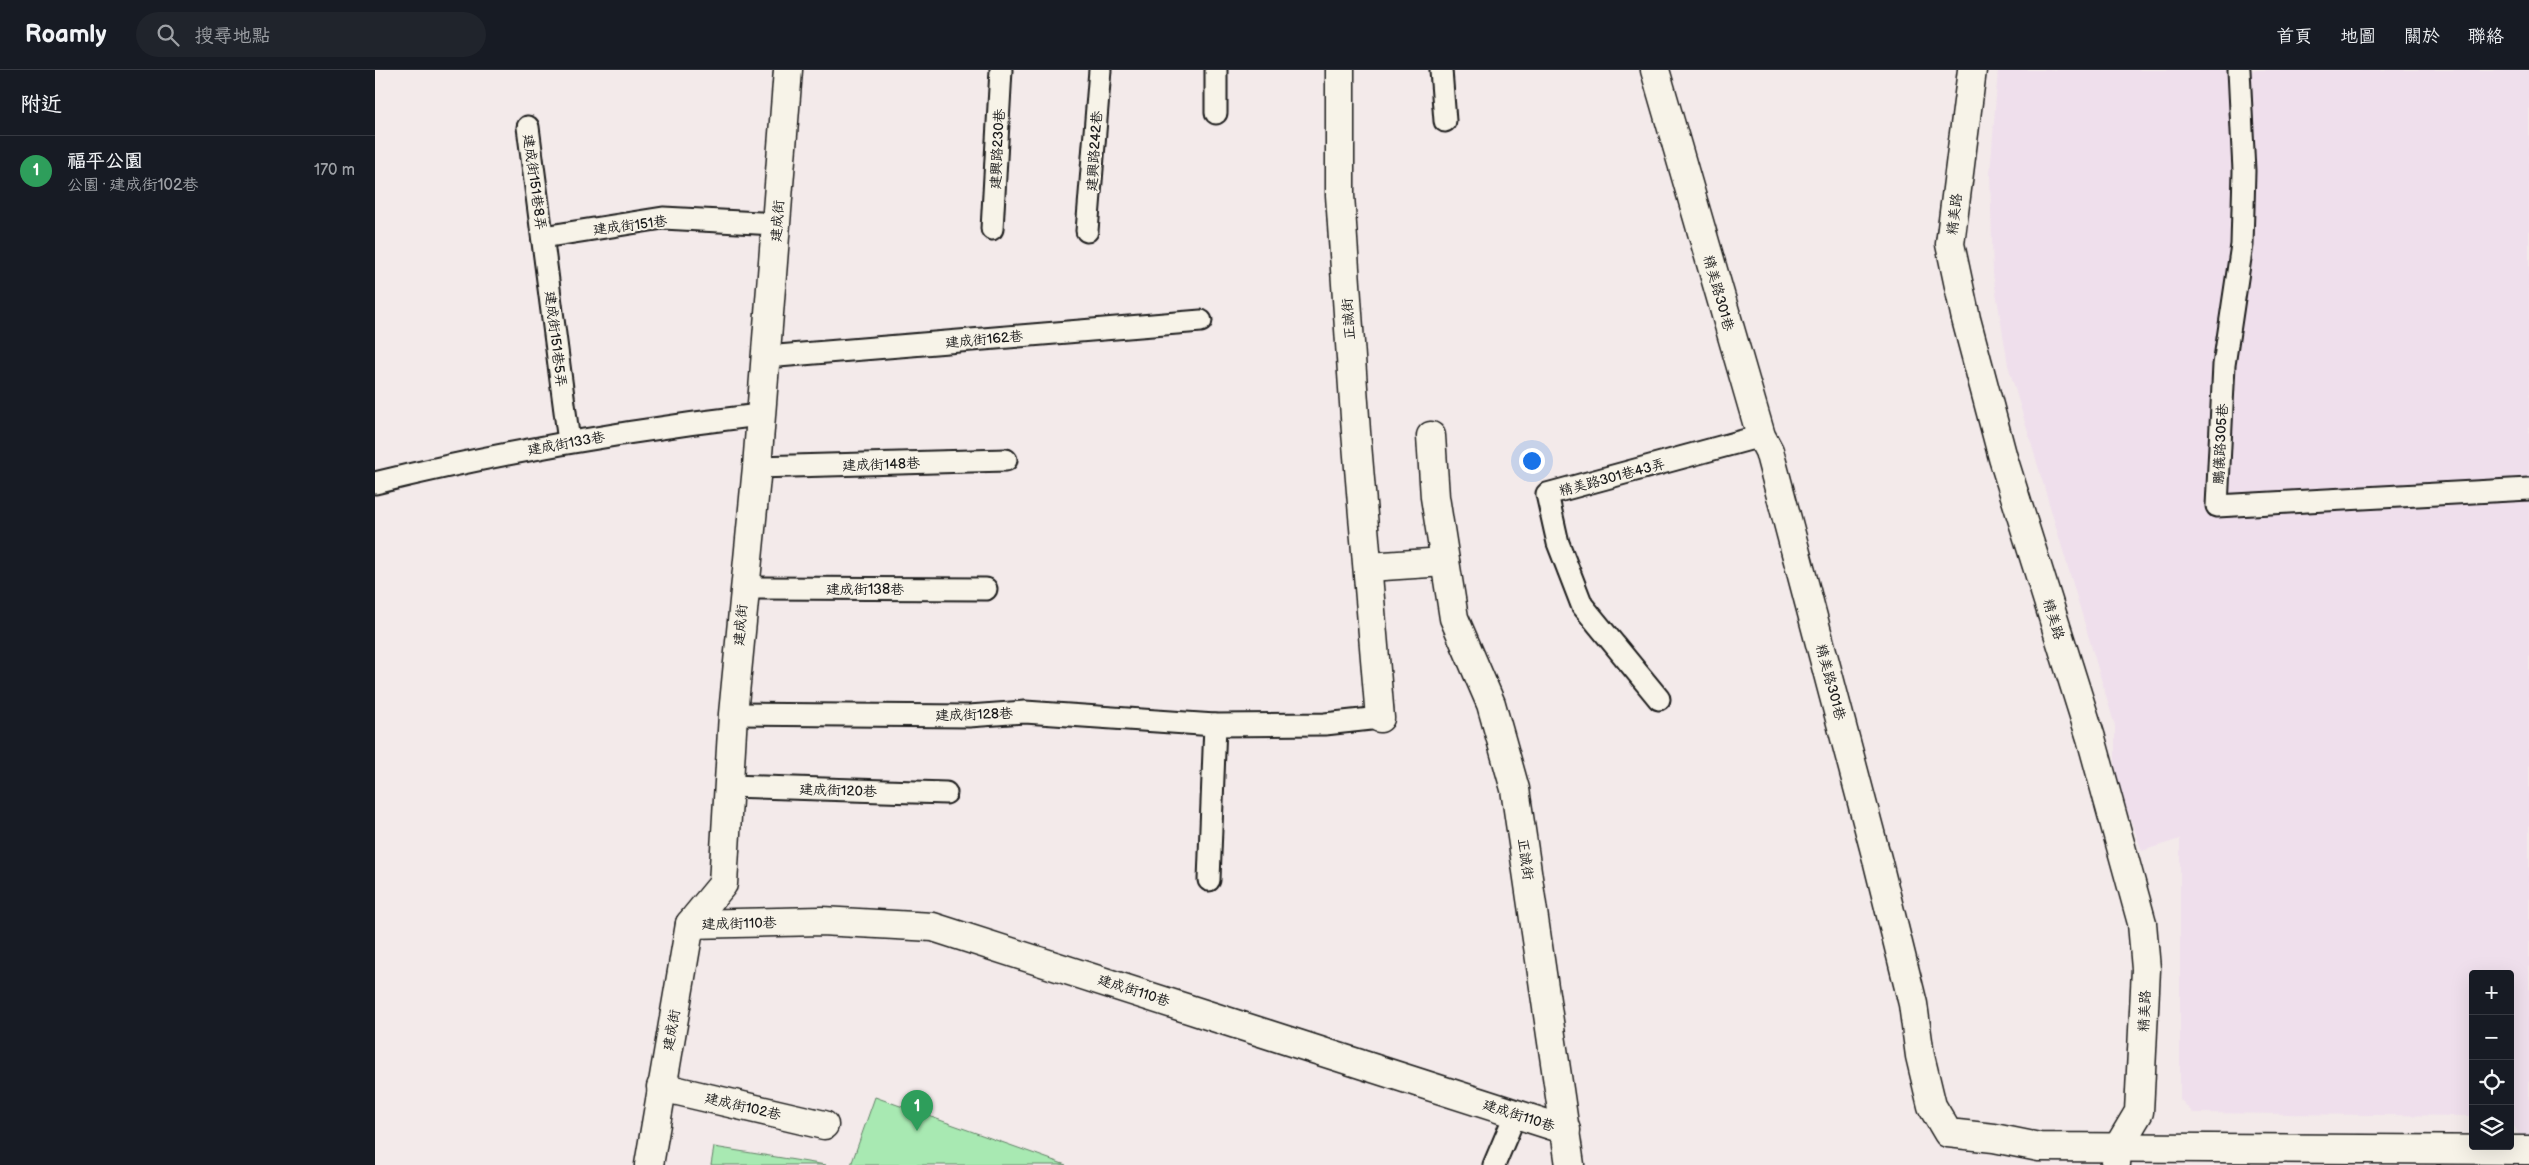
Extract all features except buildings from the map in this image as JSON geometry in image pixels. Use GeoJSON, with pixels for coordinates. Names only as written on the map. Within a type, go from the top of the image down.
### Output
{"type":"FeatureCollection","features":[{"type":"Feature","properties":{"kind":"street","name":"建成街"},"geometry":{"type":"LineString","coordinates":[[649,1165],[690,924],[723,884],[743,588],[757,468],[759,415],[766,357],[788,70]]}},
{"type":"Feature","properties":{"kind":"street","name":"正誠街"},"geometry":{"type":"LineString","coordinates":[[1340,70],[1340,195],[1356,432],[1380,718]]}},
{"type":"Feature","properties":{"kind":"street","name":"精美路301巷"},"geometry":{"type":"LineString","coordinates":[[1655,70],[1761,436],[1771,460],[1877,859],[1913,1004],[1920,1056],[1932,1106],[1949,1133],[2116,1157],[2529,1150]]}},
{"type":"Feature","properties":{"kind":"street","name":"精美路"},"geometry":{"type":"LineString","coordinates":[[1972,70],[1951,244],[1966,319],[2003,458],[2091,738],[2142,923],[2147,969],[2139,1112],[2116,1157]]}},
{"type":"Feature","properties":{"kind":"street","name":"正誠街"},"geometry":{"type":"LineString","coordinates":[[1431,436],[1435,497],[1454,618],[1491,704],[1515,788],[1570,1165]]}},
{"type":"Feature","properties":{"kind":"street"},"geometry":{"type":"LineString","coordinates":[[1368,567],[1445,562]]}},
{"type":"Feature","properties":{"kind":"street","name":"建成街110巷"},"geometry":{"type":"LineString","coordinates":[[690,924],[821,921],[933,927],[1566,1130]]}},
{"type":"Feature","properties":{"kind":"street","name":"建成街102巷"},"geometry":{"type":"LineString","coordinates":[[661,1087],[824,1125]]}},
{"type":"Feature","properties":{"kind":"lane","name":"建興路230巷"},"geometry":{"type":"LineString","coordinates":[[992,229],[1001,70]]}},
{"type":"Feature","properties":{"kind":"lane","name":"建興路242巷"},"geometry":{"type":"LineString","coordinates":[[1087,231],[1100,70]]}},
{"type":"Feature","properties":{"kind":"lane"},"geometry":{"type":"LineString","coordinates":[[1216,70],[1216,113]]}},
{"type":"Feature","properties":{"kind":"lane"},"geometry":{"type":"LineString","coordinates":[[1441,70],[1445,121]]}},
{"type":"Feature","properties":{"kind":"lane","name":"鵬儀路305巷"},"geometry":{"type":"LineString","coordinates":[[2239,70],[2244,172],[2242,246],[2224,365],[2217,506],[2529,489]]}},
{"type":"Feature","properties":{"kind":"lane","name":"建成街151巷8弄"},"geometry":{"type":"LineString","coordinates":[[527,127],[543,237]]}},
{"type":"Feature","properties":{"kind":"lane","name":"建成街151巷"},"geometry":{"type":"LineString","coordinates":[[543,237],[663,218],[777,224]]}},
{"type":"Feature","properties":{"kind":"lane","name":"建成街151巷5弄"},"geometry":{"type":"LineString","coordinates":[[543,237],[569,442]]}},
{"type":"Feature","properties":{"kind":"lane","name":"建成街162巷"},"geometry":{"type":"LineString","coordinates":[[766,357],[1201,321]]}},
{"type":"Feature","properties":{"kind":"lane","name":"建成街133巷"},"geometry":{"type":"LineString","coordinates":[[375,483],[444,466],[569,442],[679,424],[759,415]]}},
{"type":"Feature","properties":{"kind":"lane","name":"精美路301巷43弄"},"geometry":{"type":"LineString","coordinates":[[1659,699],[1582,605],[1558,543],[1547,494],[1761,436]]}},
{"type":"Feature","properties":{"kind":"lane","name":"建成街148巷"},"geometry":{"type":"LineString","coordinates":[[757,468],[1006,460]]}},
{"type":"Feature","properties":{"kind":"lane","name":"建成街138巷"},"geometry":{"type":"LineString","coordinates":[[743,588],[986,589]]}},
{"type":"Feature","properties":{"kind":"lane","name":"建成街128巷"},"geometry":{"type":"LineString","coordinates":[[733,714],[969,716],[1025,712],[1215,726],[1325,724],[1380,718]]}},
{"type":"Feature","properties":{"kind":"lane"},"geometry":{"type":"LineString","coordinates":[[1209,880],[1215,726]]}},
{"type":"Feature","properties":{"kind":"lane","name":"建成街120巷"},"geometry":{"type":"LineString","coordinates":[[729,786],[946,793]]}},
{"type":"Feature","properties":{"kind":"lane"},"geometry":{"type":"LineString","coordinates":[[1494,1165],[1516,1113]]}},
{"type":"Feature","properties":{"kind":"shaded area"},"geometry":{"type":"Polygon","coordinates":[[[1998,70],[2529,70],[2529,1151],[2514,1126],[2514,970],[2469,970],[2469,1116],[2193,1113],[2180,1099],[2180,839],[2142,851],[2115,777],[2115,726],[2008,365],[1993,274],[1990,174],[1998,70]]]}},
{"type":"Feature","properties":{"kind":"green space"},"geometry":{"type":"Polygon","coordinates":[[[875,1097],[1066,1165],[851,1165],[875,1097]]]}},
{"type":"Feature","properties":{"kind":"green space"},"geometry":{"type":"Polygon","coordinates":[[[714,1147],[826,1165],[711,1165],[714,1147]]]}},
{"type":"Feature","properties":{"kind":"place","name":"福平公園"},"geometry":{"type":"Point","coordinates":[917,1131]}}]}
